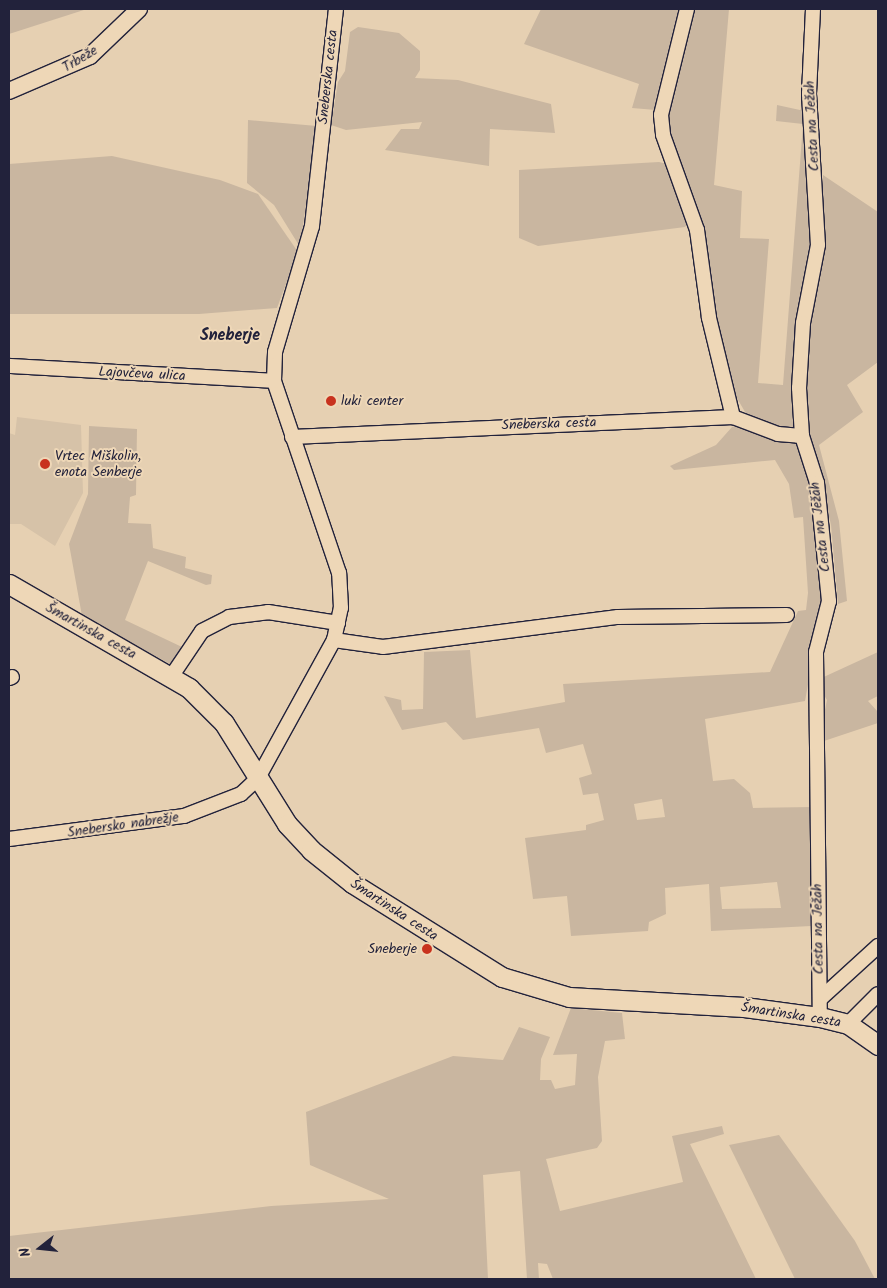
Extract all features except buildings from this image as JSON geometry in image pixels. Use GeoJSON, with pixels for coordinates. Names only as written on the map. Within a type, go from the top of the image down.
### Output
{"type":"FeatureCollection","features":[{"type":"Feature","properties":{"kind":"main road","name":"Šmartinska cesta"},"geometry":{"type":"LineString","coordinates":[[9,584],[171,677],[224,723],[287,824],[311,850],[352,883],[502,977],[568,998],[744,1007],[820,1008],[848,1024],[878,1045]]}},
{"type":"Feature","properties":{"kind":"street","name":"Trbeže"},"geometry":{"type":"LineString","coordinates":[[9,91],[90,56],[139,9]]}},
{"type":"Feature","properties":{"kind":"street","name":"Sneberska cesta"},"geometry":{"type":"LineString","coordinates":[[258,778],[334,640],[338,622],[339,573],[274,381],[275,352],[312,226],[336,9]]}},
{"type":"Feature","properties":{"kind":"street"},"geometry":{"type":"LineString","coordinates":[[687,9],[662,115],[663,135],[697,230],[710,326],[733,417]]}},
{"type":"Feature","properties":{"kind":"street","name":"Cesta na Ježah"},"geometry":{"type":"LineString","coordinates":[[813,9],[809,94],[818,245],[804,323],[799,388],[802,436],[817,483],[829,601],[816,652],[820,1008]]}},
{"type":"Feature","properties":{"kind":"street","name":"Lajovčeva ulica"},"geometry":{"type":"LineString","coordinates":[[9,366],[274,381]]}},
{"type":"Feature","properties":{"kind":"street","name":"Sneberska cesta"},"geometry":{"type":"LineString","coordinates":[[292,437],[733,417],[778,434],[802,436]]}},
{"type":"Feature","properties":{"kind":"street"},"geometry":{"type":"LineString","coordinates":[[171,677],[202,631],[229,617],[268,612],[338,622]]}},
{"type":"Feature","properties":{"kind":"street"},"geometry":{"type":"LineString","coordinates":[[334,640],[383,647],[618,617],[787,615]]}},
{"type":"Feature","properties":{"kind":"street","name":"Snebersko nabrežje"},"geometry":{"type":"LineString","coordinates":[[9,839],[184,816],[241,794],[258,778]]}},
{"type":"Feature","properties":{"kind":"street"},"geometry":{"type":"LineString","coordinates":[[820,1008],[878,946]]}},
{"type":"Feature","properties":{"kind":"street"},"geometry":{"type":"LineString","coordinates":[[848,1024],[878,994]]}},
{"type":"Feature","properties":{"kind":"shaded area"},"geometry":{"type":"Polygon","coordinates":[[[9,9],[87,9],[9,34],[9,9]]]}},
{"type":"Feature","properties":{"kind":"shaded area"},"geometry":{"type":"Polygon","coordinates":[[[541,9],[684,9],[656,110],[632,108],[639,84],[524,44],[541,9]]]}},
{"type":"Feature","properties":{"kind":"shaded area"},"geometry":{"type":"Polygon","coordinates":[[[691,9],[729,9],[714,185],[742,191],[740,238],[769,239],[758,383],[783,385],[803,124],[776,121],[777,105],[800,110],[808,103],[816,189],[799,422],[794,428],[772,427],[748,417],[734,393],[664,115],[691,9]]]}},
{"type":"Feature","properties":{"kind":"shaded area"},"geometry":{"type":"Polygon","coordinates":[[[358,27],[399,33],[420,51],[420,70],[415,78],[458,80],[551,104],[555,133],[490,129],[489,166],[385,150],[401,129],[419,129],[422,122],[346,130],[331,125],[338,82],[345,71],[350,32],[358,27]]]}},
{"type":"Feature","properties":{"kind":"shaded area"},"geometry":{"type":"Polygon","coordinates":[[[248,120],[317,126],[300,247],[274,205],[247,183],[248,120]]]}},
{"type":"Feature","properties":{"kind":"shaded area"},"geometry":{"type":"Polygon","coordinates":[[[112,156],[220,180],[258,194],[298,252],[277,308],[199,314],[9,314],[9,164],[112,156]]]}},
{"type":"Feature","properties":{"kind":"shaded area"},"geometry":{"type":"Polygon","coordinates":[[[659,162],[667,164],[690,221],[685,227],[538,246],[519,238],[519,170],[659,162]]]}},
{"type":"Feature","properties":{"kind":"shaded area"},"geometry":{"type":"Polygon","coordinates":[[[823,175],[878,212],[878,362],[847,385],[863,412],[819,445],[839,521],[847,601],[838,604],[831,525],[804,408],[805,352],[823,241],[823,175]]]}},
{"type":"Feature","properties":{"kind":"shaded area","name":"Vrtec Miškolin, enota Senberje"},"geometry":{"type":"Polygon","coordinates":[[[17,417],[81,425],[83,493],[55,546],[21,524],[9,524],[9,433],[15,435],[17,417]]]}},
{"type":"Feature","properties":{"kind":"shaded area"},"geometry":{"type":"Polygon","coordinates":[[[743,425],[798,443],[810,471],[825,591],[805,701],[705,719],[713,781],[734,779],[750,793],[753,808],[813,807],[811,926],[711,931],[709,884],[665,888],[666,914],[649,922],[648,931],[571,936],[567,896],[533,899],[525,838],[586,830],[586,825],[604,820],[598,793],[583,795],[579,778],[592,774],[583,744],[546,753],[539,728],[463,740],[446,722],[402,730],[384,696],[401,700],[402,710],[423,709],[424,652],[470,650],[476,718],[565,702],[563,684],[770,672],[798,611],[806,610],[808,593],[803,517],[794,518],[789,484],[775,460],[674,470],[670,466],[716,445],[732,427],[743,425]],[[662,799],[634,804],[637,820],[665,817],[662,799]],[[777,882],[720,887],[722,909],[781,908],[777,882]]]}},
{"type":"Feature","properties":{"kind":"shaded area"},"geometry":{"type":"Polygon","coordinates":[[[89,426],[137,429],[136,495],[130,497],[128,523],[151,524],[153,548],[186,557],[185,568],[212,575],[211,584],[206,585],[148,561],[125,620],[182,647],[172,665],[82,616],[69,544],[88,494],[89,426]]]}},
{"type":"Feature","properties":{"kind":"shaded area"},"geometry":{"type":"Polygon","coordinates":[[[878,652],[878,696],[868,701],[878,712],[878,723],[818,743],[827,700],[815,681],[878,652]]]}},
{"type":"Feature","properties":{"kind":"shaded area"},"geometry":{"type":"Polygon","coordinates":[[[571,1008],[622,1013],[625,1039],[605,1041],[598,1077],[602,1141],[597,1148],[546,1159],[560,1211],[683,1182],[672,1136],[722,1126],[724,1134],[690,1144],[756,1279],[553,1279],[547,1264],[538,1263],[539,1279],[527,1279],[520,1171],[483,1175],[488,1279],[9,1279],[9,1236],[271,1206],[389,1199],[310,1165],[306,1112],[453,1056],[503,1060],[519,1027],[550,1037],[541,1059],[540,1080],[551,1080],[555,1089],[575,1085],[577,1054],[553,1055],[571,1008]]]}},
{"type":"Feature","properties":{"kind":"shaded area"},"geometry":{"type":"Polygon","coordinates":[[[779,1135],[855,1241],[875,1279],[795,1279],[729,1145],[779,1135]]]}},
{"type":"Feature","properties":{"kind":"place","name":"luki center"},"geometry":{"type":"Point","coordinates":[331,401]}},
{"type":"Feature","properties":{"kind":"place","name":"Vrtec Miškolin, enota Senberje"},"geometry":{"type":"Point","coordinates":[45,464]}},
{"type":"Feature","properties":{"kind":"place","name":"Sneberje"},"geometry":{"type":"Point","coordinates":[427,949]}},
{"type":"Feature","properties":{"kind":"district","name":"Sneberje"},"geometry":{"type":"Point","coordinates":[230,336]}}]}
